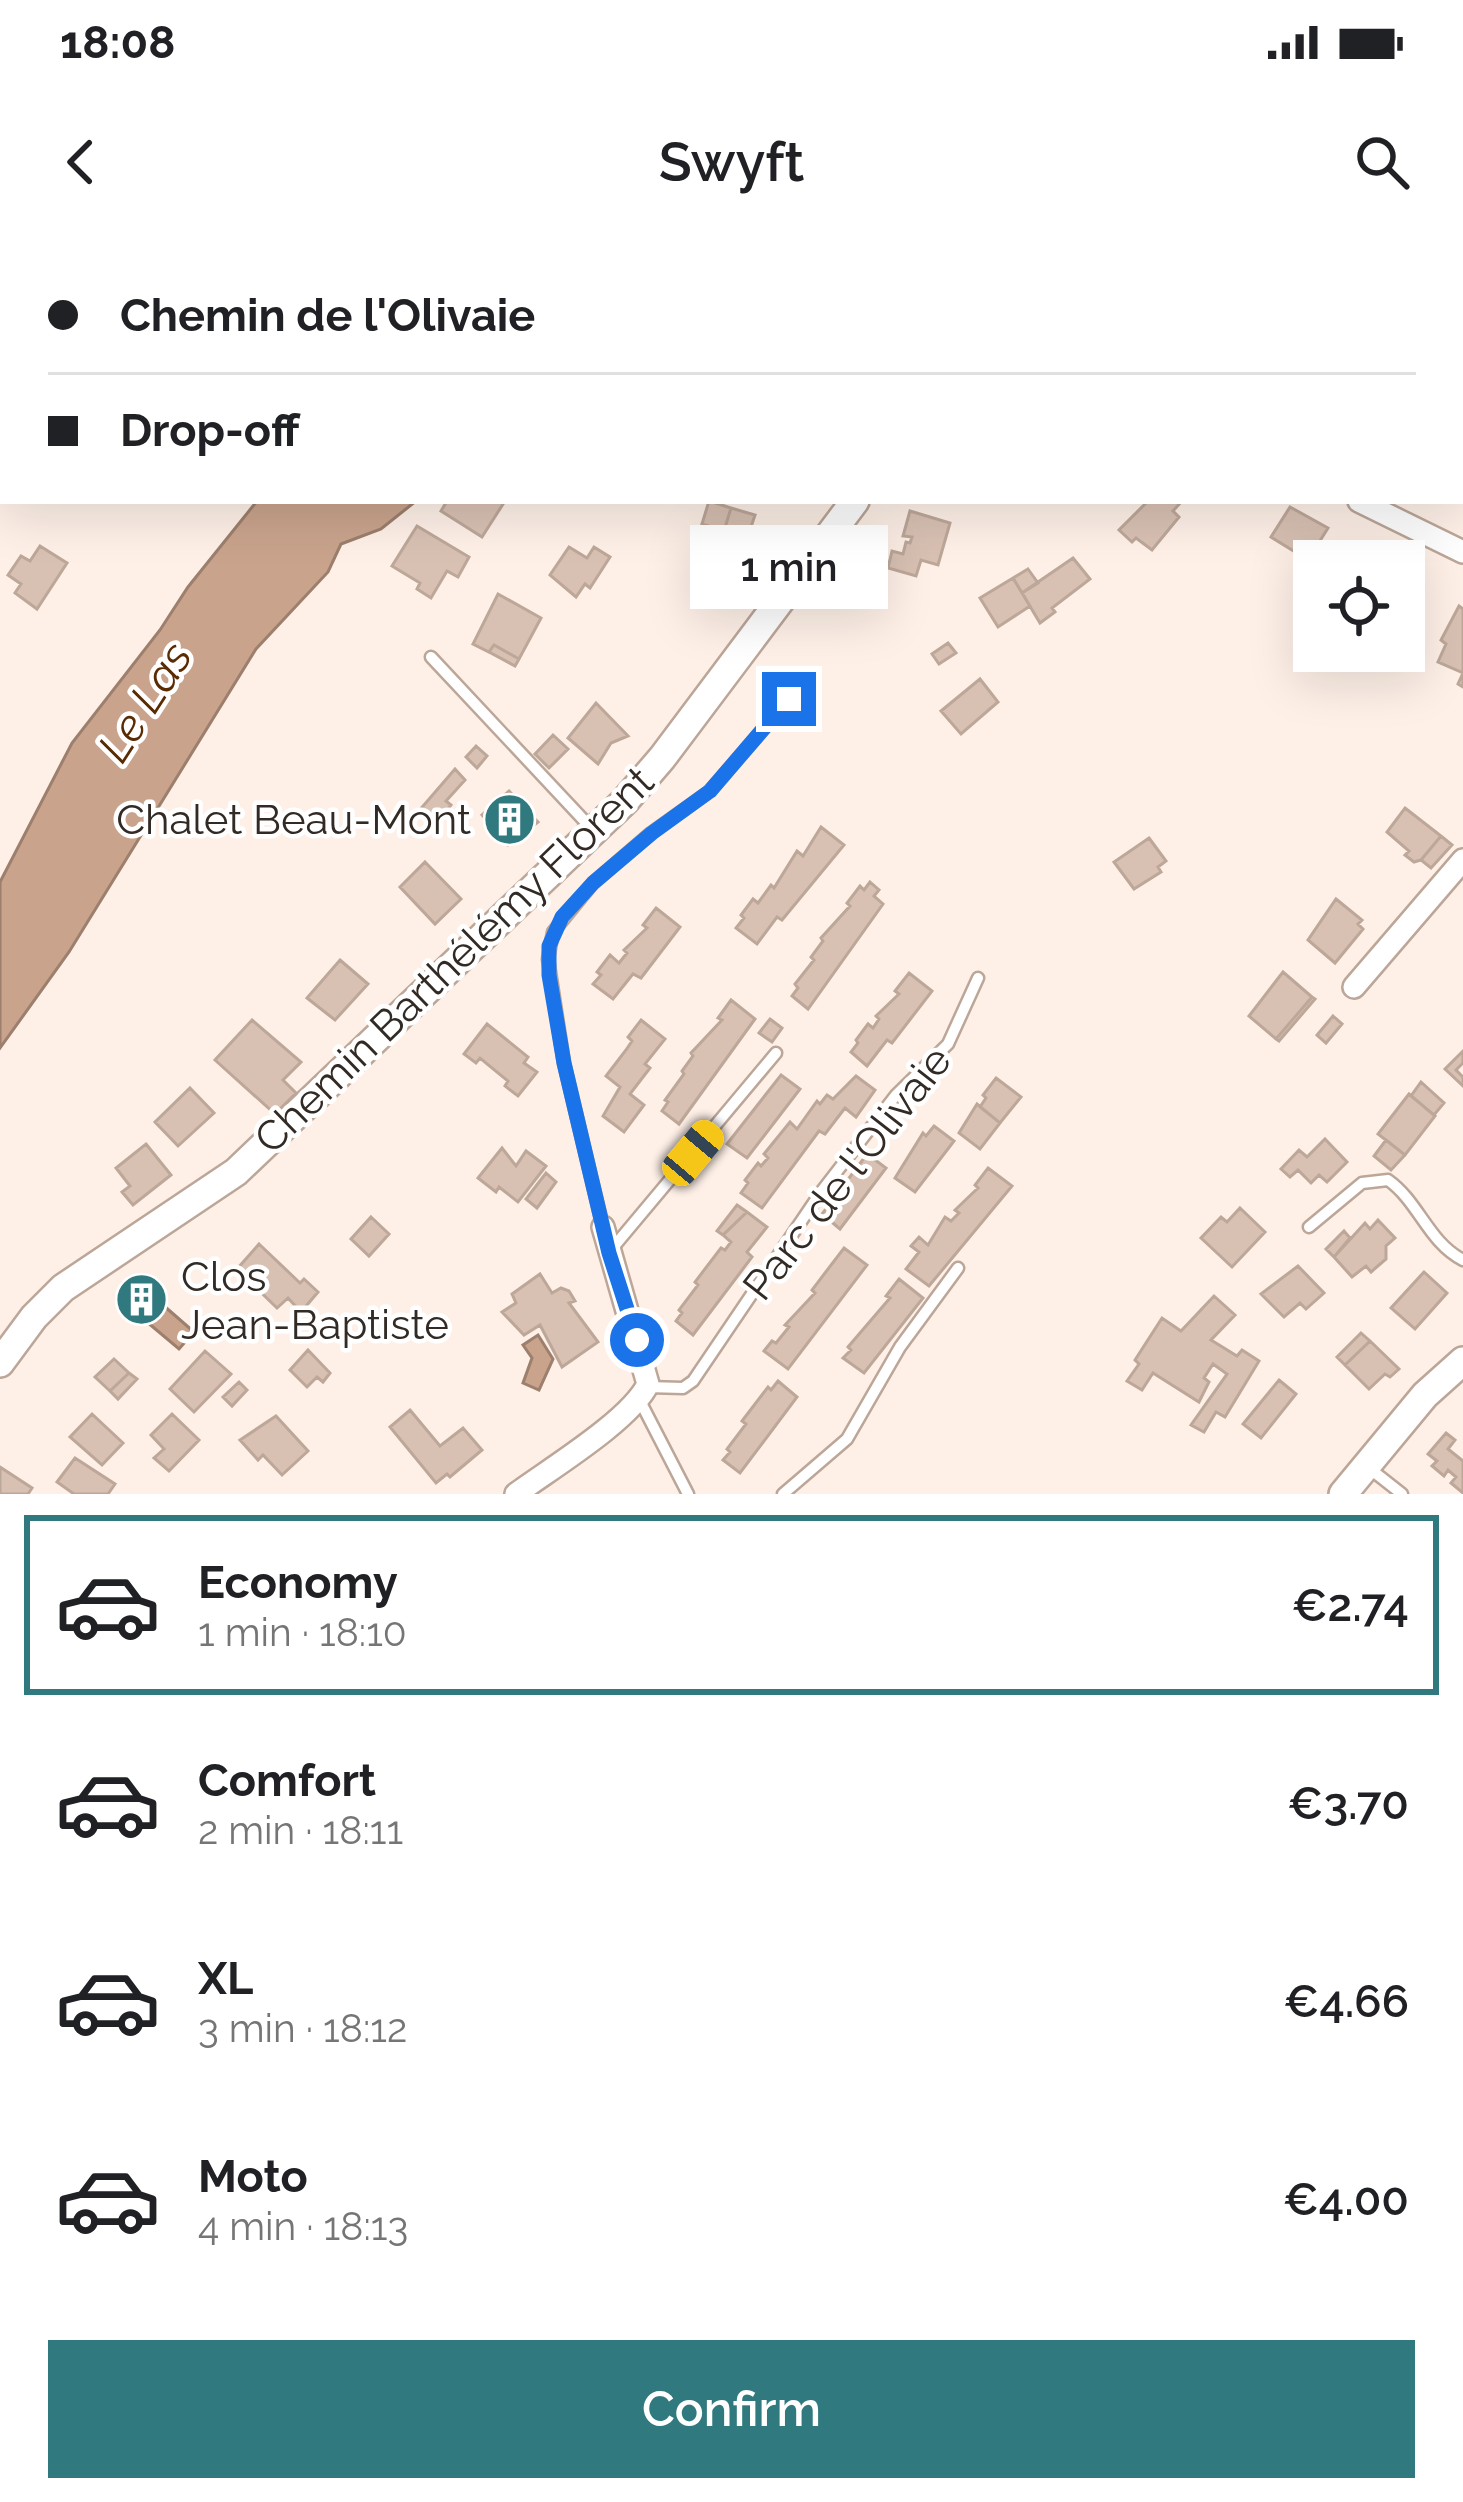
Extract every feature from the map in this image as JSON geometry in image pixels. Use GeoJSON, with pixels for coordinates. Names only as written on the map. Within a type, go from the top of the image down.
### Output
{"type":"FeatureCollection","features":[{"type":"Feature","properties":{"kind":"street","name":"Chemin Barthélémy Florent"},"geometry":{"type":"LineString","coordinates":[[0,1363],[22,1331],[63,1288],[236,1172],[594,831],[662,758],[853,504]]}},
{"type":"Feature","properties":{"kind":"street"},"geometry":{"type":"LineString","coordinates":[[1366,504],[1463,552]]}},
{"type":"Feature","properties":{"kind":"street"},"geometry":{"type":"LineString","coordinates":[[1354,987],[1463,860]]}},
{"type":"Feature","properties":{"kind":"street"},"geometry":{"type":"LineString","coordinates":[[516,1494],[643,1394],[648,1375],[603,1226]]}},
{"type":"Feature","properties":{"kind":"street"},"geometry":{"type":"LineString","coordinates":[[1343,1494],[1425,1395],[1463,1360]]}},
{"type":"Feature","properties":{"kind":"lane"},"geometry":{"type":"LineString","coordinates":[[431,658],[594,831]]}},
{"type":"Feature","properties":{"kind":"lane"},"geometry":{"type":"LineString","coordinates":[[603,1226],[564,1063],[549,975],[553,932],[593,883],[710,791],[789,699]]}},
{"type":"Feature","properties":{"kind":"lane","name":"Parc de l'Olivaie"},"geometry":{"type":"LineString","coordinates":[[643,1394],[683,1388],[692,1381],[833,1177],[896,1095],[948,1044],[978,978]]}},
{"type":"Feature","properties":{"kind":"lane"},"geometry":{"type":"LineString","coordinates":[[609,1253],[776,1053]]}},
{"type":"Feature","properties":{"kind":"lane"},"geometry":{"type":"LineString","coordinates":[[1310,1227],[1362,1183],[1388,1180],[1436,1240],[1463,1260]]}},
{"type":"Feature","properties":{"kind":"lane"},"geometry":{"type":"LineString","coordinates":[[783,1494],[847,1439],[894,1358],[958,1268]]}},
{"type":"Feature","properties":{"kind":"lane"},"geometry":{"type":"LineString","coordinates":[[643,1394],[688,1494]]}},
{"type":"Feature","properties":{"kind":"lane"},"geometry":{"type":"LineString","coordinates":[[1366,1466],[1402,1494]]}},
{"type":"Feature","properties":{"kind":"water","name":"Le Las"},"geometry":{"type":"Polygon","coordinates":[[[255,504],[412,504],[381,529],[341,544],[328,572],[256,649],[69,952],[0,1048],[0,882],[72,743],[255,504]]]}},
{"type":"Feature","properties":{"kind":"water"},"geometry":{"type":"Polygon","coordinates":[[[163,1305],[194,1332],[179,1349],[147,1322],[163,1305]]]}},
{"type":"Feature","properties":{"kind":"water"},"geometry":{"type":"Polygon","coordinates":[[[538,1335],[553,1359],[539,1390],[523,1383],[532,1358],[523,1345],[538,1335]]]}},
{"type":"Feature","properties":{"kind":"building"},"geometry":{"type":"Polygon","coordinates":[[[445,504],[503,504],[482,537],[441,511],[445,504]]]}},
{"type":"Feature","properties":{"kind":"building"},"geometry":{"type":"Polygon","coordinates":[[[708,504],[731,508],[724,531],[702,524],[708,504]]]}},
{"type":"Feature","properties":{"kind":"building"},"geometry":{"type":"Polygon","coordinates":[[[1145,504],[1179,504],[1173,511],[1179,517],[1152,550],[1119,530],[1145,504]]]}},
{"type":"Feature","properties":{"kind":"building"},"geometry":{"type":"Polygon","coordinates":[[[1290,507],[1328,528],[1320,540],[1293,540],[1293,551],[1271,537],[1290,507]]]}},
{"type":"Feature","properties":{"kind":"building"},"geometry":{"type":"Polygon","coordinates":[[[731,508],[755,515],[745,545],[722,537],[731,508]]]}},
{"type":"Feature","properties":{"kind":"building"},"geometry":{"type":"Polygon","coordinates":[[[910,511],[950,523],[938,565],[921,560],[916,576],[888,568],[892,551],[903,554],[906,542],[910,543],[912,537],[903,536],[910,511]]]}},
{"type":"Feature","properties":{"kind":"building"},"geometry":{"type":"Polygon","coordinates":[[[702,524],[745,545],[733,572],[694,562],[702,524]]]}},
{"type":"Feature","properties":{"kind":"building"},"geometry":{"type":"Polygon","coordinates":[[[417,526],[469,557],[458,577],[447,571],[431,598],[417,589],[420,583],[392,566],[417,526]]]}},
{"type":"Feature","properties":{"kind":"building"},"geometry":{"type":"Polygon","coordinates":[[[40,546],[67,563],[37,609],[15,593],[21,584],[8,575],[21,556],[30,561],[40,546]]]}},
{"type":"Feature","properties":{"kind":"building"},"geometry":{"type":"Polygon","coordinates":[[[569,547],[587,558],[594,547],[610,557],[590,588],[585,584],[576,597],[550,575],[569,547]]]}},
{"type":"Feature","properties":{"kind":"building"},"geometry":{"type":"Polygon","coordinates":[[[1073,558],[1090,579],[1040,623],[1022,593],[1073,558]]]}},
{"type":"Feature","properties":{"kind":"building"},"geometry":{"type":"Polygon","coordinates":[[[1028,569],[1038,583],[1022,593],[1013,578],[1028,569]]]}},
{"type":"Feature","properties":{"kind":"building"},"geometry":{"type":"Polygon","coordinates":[[[754,574],[771,580],[764,597],[747,591],[754,574]]]}},
{"type":"Feature","properties":{"kind":"building"},"geometry":{"type":"Polygon","coordinates":[[[1013,578],[1030,606],[998,627],[980,598],[1013,578]]]}},
{"type":"Feature","properties":{"kind":"building"},"geometry":{"type":"Polygon","coordinates":[[[498,594],[541,618],[519,659],[494,645],[489,652],[473,644],[498,594]]]}},
{"type":"Feature","properties":{"kind":"building"},"geometry":{"type":"Polygon","coordinates":[[[1459,606],[1463,609],[1463,673],[1438,662],[1446,644],[1441,640],[1459,606]]]}},
{"type":"Feature","properties":{"kind":"building"},"geometry":{"type":"Polygon","coordinates":[[[948,643],[956,653],[939,664],[932,654],[948,643]]]}},
{"type":"Feature","properties":{"kind":"building"},"geometry":{"type":"Polygon","coordinates":[[[494,645],[519,659],[515,666],[489,652],[494,645]]]}},
{"type":"Feature","properties":{"kind":"building"},"geometry":{"type":"Polygon","coordinates":[[[980,679],[998,702],[961,734],[941,711],[980,679]]]}},
{"type":"Feature","properties":{"kind":"building"},"geometry":{"type":"Polygon","coordinates":[[[596,703],[628,736],[611,743],[598,764],[568,738],[596,703]]]}},
{"type":"Feature","properties":{"kind":"building"},"geometry":{"type":"Polygon","coordinates":[[[553,735],[568,749],[549,768],[535,754],[553,735]]]}},
{"type":"Feature","properties":{"kind":"building"},"geometry":{"type":"Polygon","coordinates":[[[476,746],[487,756],[477,768],[466,757],[476,746]]]}},
{"type":"Feature","properties":{"kind":"building"},"geometry":{"type":"Polygon","coordinates":[[[455,769],[465,780],[446,801],[451,805],[433,826],[417,813],[455,769]]]}},
{"type":"Feature","properties":{"kind":"building","name":"Chalet Beau-Mont"},"geometry":{"type":"Polygon","coordinates":[[[509,791],[538,822],[508,845],[482,815],[509,791]]]}},
{"type":"Feature","properties":{"kind":"building"},"geometry":{"type":"Polygon","coordinates":[[[1405,808],[1441,836],[1414,862],[1405,855],[1409,851],[1387,832],[1405,808]]]}},
{"type":"Feature","properties":{"kind":"building"},"geometry":{"type":"Polygon","coordinates":[[[821,827],[844,845],[757,944],[736,928],[744,918],[741,915],[753,899],[758,903],[771,885],[774,888],[797,851],[803,856],[821,827]]]}},
{"type":"Feature","properties":{"kind":"building"},"geometry":{"type":"Polygon","coordinates":[[[1441,836],[1452,845],[1431,868],[1421,860],[1441,836]]]}},
{"type":"Feature","properties":{"kind":"building"},"geometry":{"type":"Polygon","coordinates":[[[1149,838],[1166,861],[1158,867],[1161,872],[1134,889],[1114,862],[1149,838]]]}},
{"type":"Feature","properties":{"kind":"building"},"geometry":{"type":"Polygon","coordinates":[[[425,862],[461,899],[435,924],[400,887],[425,862]]]}},
{"type":"Feature","properties":{"kind":"building"},"geometry":{"type":"Polygon","coordinates":[[[870,882],[879,890],[874,896],[883,904],[808,1009],[792,996],[798,988],[795,984],[814,960],[811,957],[821,938],[850,906],[847,903],[860,886],[864,890],[870,882]]]}},
{"type":"Feature","properties":{"kind":"building"},"geometry":{"type":"Polygon","coordinates":[[[1336,899],[1362,920],[1358,924],[1363,929],[1335,963],[1308,940],[1336,899]]]}},
{"type":"Feature","properties":{"kind":"building"},"geometry":{"type":"Polygon","coordinates":[[[656,908],[680,927],[641,978],[633,974],[613,999],[593,984],[601,975],[597,972],[610,955],[619,963],[627,953],[624,950],[647,928],[643,925],[656,908]]]}},
{"type":"Feature","properties":{"kind":"building"},"geometry":{"type":"Polygon","coordinates":[[[340,960],[368,984],[335,1020],[307,998],[340,960]]]}},
{"type":"Feature","properties":{"kind":"building"},"geometry":{"type":"Polygon","coordinates":[[[1283,972],[1312,997],[1276,1039],[1249,1016],[1283,972]]]}},
{"type":"Feature","properties":{"kind":"building"},"geometry":{"type":"Polygon","coordinates":[[[909,973],[932,991],[892,1043],[887,1040],[867,1066],[851,1052],[856,1040],[868,1024],[873,1028],[879,1019],[876,1016],[899,994],[895,991],[909,973]]]}},
{"type":"Feature","properties":{"kind":"building"},"geometry":{"type":"Polygon","coordinates":[[[1312,997],[1315,999],[1276,1039],[1312,997]]]}},
{"type":"Feature","properties":{"kind":"building"},"geometry":{"type":"Polygon","coordinates":[[[731,1000],[755,1019],[679,1124],[662,1111],[665,1100],[684,1074],[691,1053],[722,1020],[718,1018],[731,1000]]]}},
{"type":"Feature","properties":{"kind":"building"},"geometry":{"type":"Polygon","coordinates":[[[1333,1016],[1342,1024],[1326,1043],[1317,1035],[1333,1016]]]}},
{"type":"Feature","properties":{"kind":"building"},"geometry":{"type":"Polygon","coordinates":[[[770,1019],[782,1028],[772,1042],[759,1033],[770,1019]]]}},
{"type":"Feature","properties":{"kind":"building"},"geometry":{"type":"Polygon","coordinates":[[[252,1020],[301,1062],[283,1080],[296,1093],[275,1114],[215,1060],[252,1020]]]}},
{"type":"Feature","properties":{"kind":"building"},"geometry":{"type":"Polygon","coordinates":[[[641,1020],[665,1039],[630,1094],[644,1105],[624,1132],[603,1116],[620,1087],[606,1076],[641,1020]]]}},
{"type":"Feature","properties":{"kind":"building"},"geometry":{"type":"Polygon","coordinates":[[[487,1024],[528,1057],[524,1063],[537,1072],[518,1096],[480,1058],[476,1063],[464,1054],[487,1024]]]}},
{"type":"Feature","properties":{"kind":"building"},"geometry":{"type":"Polygon","coordinates":[[[1463,1051],[1463,1063],[1456,1070],[1463,1077],[1463,1086],[1445,1069],[1463,1051]]]}},
{"type":"Feature","properties":{"kind":"building"},"geometry":{"type":"Polygon","coordinates":[[[781,1075],[800,1089],[747,1158],[727,1144],[781,1075]]]}},
{"type":"Feature","properties":{"kind":"building"},"geometry":{"type":"Polygon","coordinates":[[[856,1076],[875,1090],[856,1117],[845,1108],[825,1134],[819,1131],[762,1208],[741,1193],[748,1183],[745,1180],[768,1158],[764,1154],[790,1122],[797,1129],[817,1101],[820,1104],[827,1095],[833,1099],[856,1076]]]}},
{"type":"Feature","properties":{"kind":"building"},"geometry":{"type":"Polygon","coordinates":[[[996,1078],[1021,1097],[1000,1123],[980,1107],[996,1078]]]}},
{"type":"Feature","properties":{"kind":"building"},"geometry":{"type":"Polygon","coordinates":[[[1421,1082],[1444,1103],[1434,1115],[1411,1096],[1421,1082]]]}},
{"type":"Feature","properties":{"kind":"building"},"geometry":{"type":"Polygon","coordinates":[[[190,1088],[214,1113],[178,1146],[155,1122],[190,1088]]]}},
{"type":"Feature","properties":{"kind":"building"},"geometry":{"type":"Polygon","coordinates":[[[1409,1094],[1435,1116],[1405,1155],[1378,1134],[1409,1094]]]}},
{"type":"Feature","properties":{"kind":"building"},"geometry":{"type":"Polygon","coordinates":[[[977,1104],[1000,1123],[980,1149],[959,1133],[977,1104]]]}},
{"type":"Feature","properties":{"kind":"building"},"geometry":{"type":"Polygon","coordinates":[[[934,1126],[954,1141],[915,1192],[895,1178],[923,1133],[926,1136],[934,1126]]]}},
{"type":"Feature","properties":{"kind":"building"},"geometry":{"type":"Polygon","coordinates":[[[1325,1139],[1347,1162],[1327,1182],[1319,1175],[1311,1183],[1298,1170],[1290,1177],[1281,1169],[1299,1150],[1307,1157],[1325,1139]]]}},
{"type":"Feature","properties":{"kind":"building"},"geometry":{"type":"Polygon","coordinates":[[[1386,1140],[1405,1155],[1391,1170],[1374,1156],[1386,1140]]]}},
{"type":"Feature","properties":{"kind":"building"},"geometry":{"type":"Polygon","coordinates":[[[146,1144],[171,1175],[133,1205],[122,1192],[130,1186],[116,1168],[146,1144]]]}},
{"type":"Feature","properties":{"kind":"building"},"geometry":{"type":"Polygon","coordinates":[[[502,1148],[516,1166],[526,1151],[546,1166],[518,1202],[478,1178],[502,1148]]]}},
{"type":"Feature","properties":{"kind":"building"},"geometry":{"type":"Polygon","coordinates":[[[867,1154],[886,1168],[840,1229],[822,1214],[867,1154]]]}},
{"type":"Feature","properties":{"kind":"building"},"geometry":{"type":"Polygon","coordinates":[[[988,1168],[1012,1186],[929,1286],[906,1269],[919,1252],[911,1246],[919,1237],[928,1245],[945,1217],[951,1221],[959,1213],[955,1210],[978,1188],[975,1185],[988,1168]]]}},
{"type":"Feature","properties":{"kind":"building"},"geometry":{"type":"Polygon","coordinates":[[[546,1173],[556,1182],[537,1208],[526,1199],[546,1173]]]}},
{"type":"Feature","properties":{"kind":"building"},"geometry":{"type":"Polygon","coordinates":[[[737,1205],[747,1212],[723,1235],[717,1231],[737,1205]]]}},
{"type":"Feature","properties":{"kind":"building"},"geometry":{"type":"Polygon","coordinates":[[[1240,1208],[1265,1232],[1232,1267],[1201,1238],[1221,1217],[1227,1222],[1240,1208]]]}},
{"type":"Feature","properties":{"kind":"building"},"geometry":{"type":"Polygon","coordinates":[[[747,1212],[767,1227],[747,1252],[752,1257],[693,1335],[676,1321],[682,1313],[679,1310],[721,1248],[725,1250],[731,1242],[723,1235],[747,1212]]]}},
{"type":"Feature","properties":{"kind":"building"},"geometry":{"type":"Polygon","coordinates":[[[371,1217],[389,1234],[369,1256],[351,1239],[371,1217]]]}},
{"type":"Feature","properties":{"kind":"building"},"geometry":{"type":"Polygon","coordinates":[[[1378,1220],[1395,1238],[1386,1246],[1386,1259],[1371,1272],[1366,1266],[1352,1277],[1334,1257],[1365,1223],[1370,1229],[1378,1220]]]}},
{"type":"Feature","properties":{"kind":"building"},"geometry":{"type":"Polygon","coordinates":[[[1344,1231],[1350,1238],[1334,1257],[1326,1249],[1344,1231]]]}},
{"type":"Feature","properties":{"kind":"building"},"geometry":{"type":"Polygon","coordinates":[[[259,1244],[300,1283],[304,1279],[318,1292],[301,1312],[288,1298],[277,1308],[237,1269],[259,1244]]]}},
{"type":"Feature","properties":{"kind":"building"},"geometry":{"type":"Polygon","coordinates":[[[844,1248],[867,1265],[788,1369],[764,1351],[789,1327],[785,1325],[815,1293],[812,1290],[844,1248]]]}},
{"type":"Feature","properties":{"kind":"building"},"geometry":{"type":"Polygon","coordinates":[[[1298,1266],[1324,1293],[1306,1309],[1300,1303],[1284,1317],[1261,1294],[1298,1266]]]}},
{"type":"Feature","properties":{"kind":"building"},"geometry":{"type":"Polygon","coordinates":[[[1424,1272],[1447,1293],[1415,1329],[1391,1308],[1424,1272]]]}},
{"type":"Feature","properties":{"kind":"building"},"geometry":{"type":"Polygon","coordinates":[[[540,1274],[552,1293],[561,1288],[569,1291],[575,1301],[569,1303],[598,1342],[562,1367],[540,1325],[524,1335],[502,1312],[516,1303],[512,1294],[540,1274]]]}},
{"type":"Feature","properties":{"kind":"building","name":"Clos Jean-Baptiste"},"geometry":{"type":"Polygon","coordinates":[[[133,1279],[163,1305],[150,1320],[120,1294],[133,1279]]]}},
{"type":"Feature","properties":{"kind":"building"},"geometry":{"type":"Polygon","coordinates":[[[899,1279],[923,1298],[864,1373],[843,1358],[890,1298],[886,1296],[899,1279]]]}},
{"type":"Feature","properties":{"kind":"building"},"geometry":{"type":"Polygon","coordinates":[[[1214,1296],[1235,1315],[1211,1340],[1237,1356],[1242,1350],[1259,1361],[1225,1417],[1216,1412],[1204,1432],[1191,1425],[1227,1374],[1213,1364],[1204,1378],[1209,1382],[1199,1402],[1153,1373],[1142,1390],[1127,1381],[1162,1318],[1181,1331],[1214,1296]]]}},
{"type":"Feature","properties":{"kind":"building"},"geometry":{"type":"Polygon","coordinates":[[[1361,1333],[1370,1341],[1345,1365],[1337,1357],[1361,1333]]]}},
{"type":"Feature","properties":{"kind":"building"},"geometry":{"type":"Polygon","coordinates":[[[1370,1341],[1399,1369],[1390,1377],[1385,1374],[1369,1389],[1345,1365],[1370,1341]]]}},
{"type":"Feature","properties":{"kind":"building"},"geometry":{"type":"Polygon","coordinates":[[[308,1350],[330,1373],[323,1382],[317,1377],[307,1387],[290,1370],[308,1350]]]}},
{"type":"Feature","properties":{"kind":"building"},"geometry":{"type":"Polygon","coordinates":[[[205,1351],[231,1374],[194,1412],[170,1389],[205,1351]]]}},
{"type":"Feature","properties":{"kind":"building"},"geometry":{"type":"Polygon","coordinates":[[[114,1359],[129,1373],[110,1391],[95,1377],[114,1359]]]}},
{"type":"Feature","properties":{"kind":"building"},"geometry":{"type":"Polygon","coordinates":[[[129,1373],[137,1379],[118,1399],[110,1391],[129,1373]]]}},
{"type":"Feature","properties":{"kind":"building"},"geometry":{"type":"Polygon","coordinates":[[[1279,1380],[1296,1394],[1261,1438],[1243,1424],[1279,1380]]]}},
{"type":"Feature","properties":{"kind":"building"},"geometry":{"type":"Polygon","coordinates":[[[778,1381],[797,1397],[740,1473],[723,1460],[730,1452],[727,1449],[746,1424],[742,1421],[778,1381]]]}},
{"type":"Feature","properties":{"kind":"building"},"geometry":{"type":"Polygon","coordinates":[[[239,1382],[247,1390],[232,1406],[223,1397],[239,1382]]]}},
{"type":"Feature","properties":{"kind":"building"},"geometry":{"type":"Polygon","coordinates":[[[410,1410],[440,1446],[463,1428],[482,1450],[436,1483],[390,1427],[410,1410]]]}},
{"type":"Feature","properties":{"kind":"building"},"geometry":{"type":"Polygon","coordinates":[[[92,1414],[123,1443],[102,1465],[70,1437],[92,1414]]]}},
{"type":"Feature","properties":{"kind":"building"},"geometry":{"type":"Polygon","coordinates":[[[172,1414],[199,1440],[169,1471],[154,1458],[164,1449],[151,1435],[172,1414]]]}},
{"type":"Feature","properties":{"kind":"building"},"geometry":{"type":"Polygon","coordinates":[[[276,1416],[308,1451],[282,1475],[263,1455],[258,1460],[240,1440],[276,1416]]]}},
{"type":"Feature","properties":{"kind":"building"},"geometry":{"type":"Polygon","coordinates":[[[1446,1433],[1455,1440],[1448,1449],[1463,1461],[1463,1493],[1451,1483],[1456,1477],[1448,1470],[1444,1476],[1432,1466],[1437,1461],[1428,1454],[1446,1433]]]}},
{"type":"Feature","properties":{"kind":"building"},"geometry":{"type":"Polygon","coordinates":[[[75,1458],[115,1484],[108,1494],[74,1494],[57,1482],[75,1458]]]}},
{"type":"Feature","properties":{"kind":"building"},"geometry":{"type":"Polygon","coordinates":[[[0,1467],[32,1488],[28,1494],[0,1494],[0,1467]]]}},
{"type":"Feature","properties":{"kind":"place","name":"Chalet Beau-Mont"},"geometry":{"type":"Point","coordinates":[510,819]}},
{"type":"Feature","properties":{"kind":"place","name":"Clos Jean-Baptiste"},"geometry":{"type":"Point","coordinates":[142,1300]}},
{"type":"Feature","properties":{"kind":"route"},"geometry":{"type":"LineString","coordinates":[[637,1340],[609,1253],[564,1063],[549,975],[549,946],[574,902],[652,833],[710,791],[789,699]]}}]}
